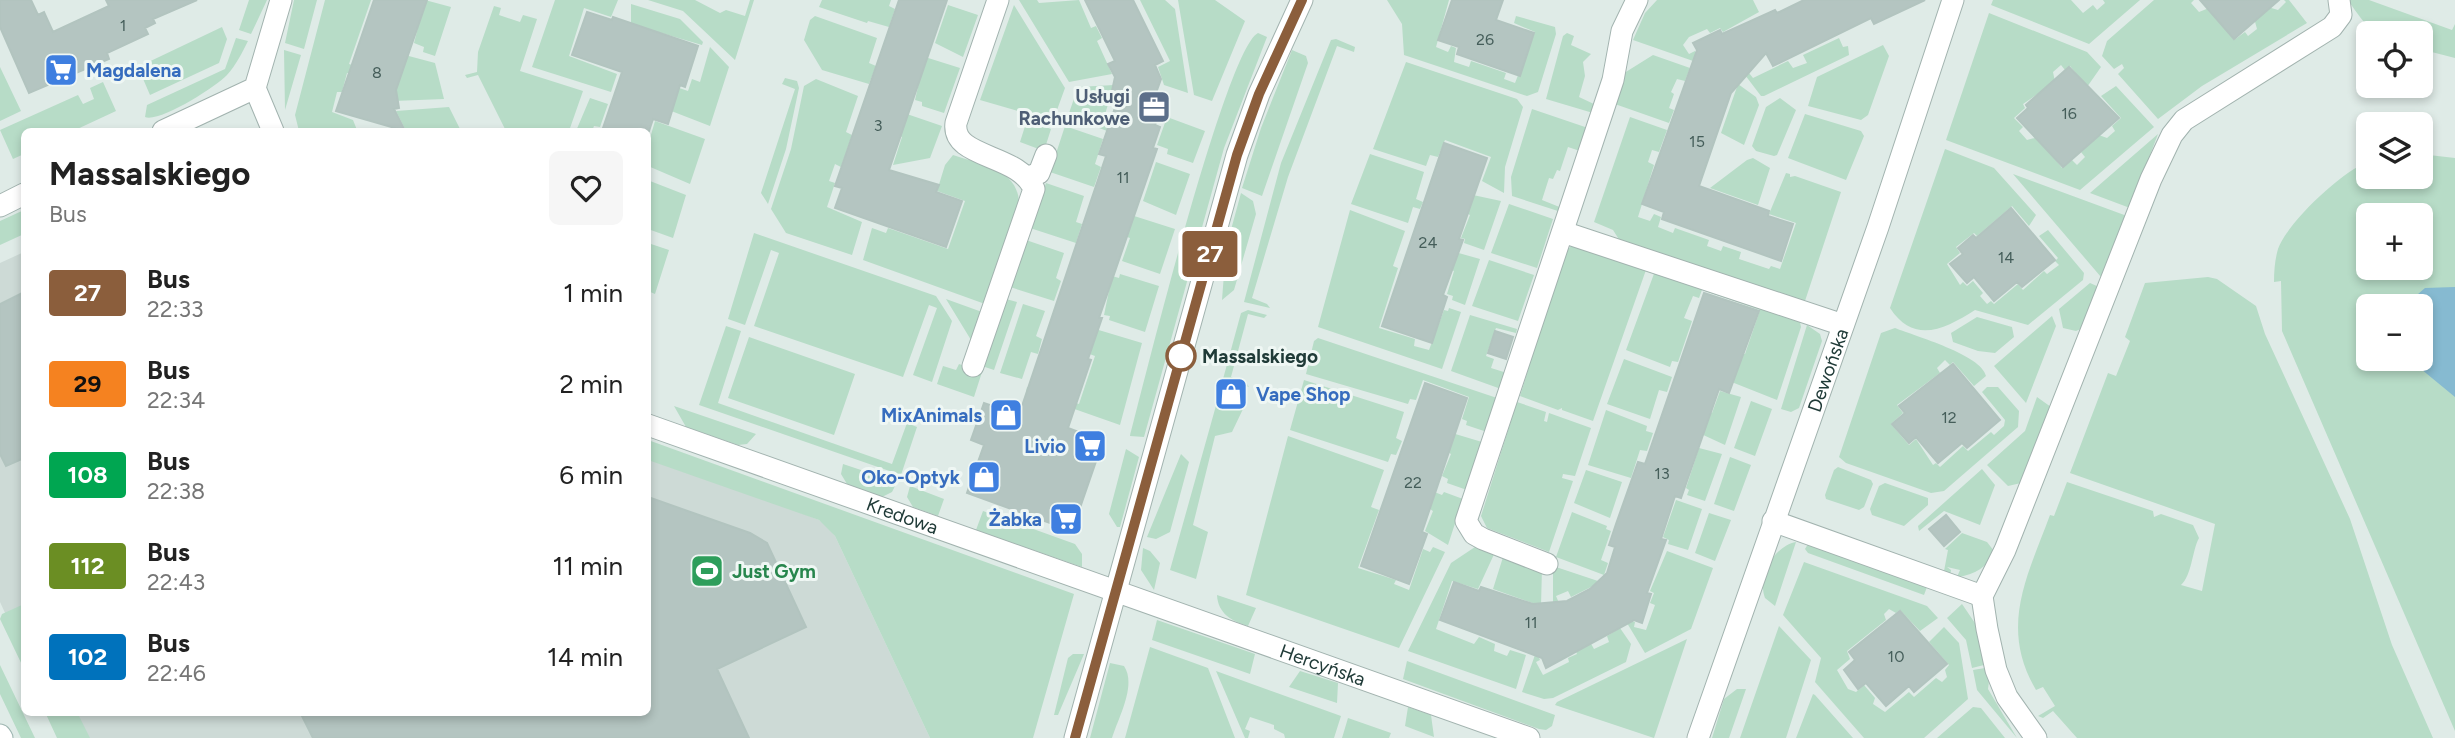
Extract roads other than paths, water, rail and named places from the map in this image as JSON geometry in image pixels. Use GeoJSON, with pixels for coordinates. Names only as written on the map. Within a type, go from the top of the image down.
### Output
{"type":"FeatureCollection","features":[{"type":"Feature","properties":{"kind":"street"},"geometry":{"type":"LineString","coordinates":[[272,128],[255,88],[281,0]]}},
{"type":"Feature","properties":{"kind":"street"},"geometry":{"type":"LineString","coordinates":[[973,366],[1034,189],[1029,177],[1019,169],[966,147],[956,134],[956,124],[999,0]]}},
{"type":"Feature","properties":{"kind":"street"},"geometry":{"type":"LineString","coordinates":[[1076,738],[1237,155],[1259,94],[1302,0]]}},
{"type":"Feature","properties":{"kind":"street"},"geometry":{"type":"LineString","coordinates":[[1547,564],[1483,539],[1475,534],[1466,521],[1613,80],[1622,31],[1637,0]]}},
{"type":"Feature","properties":{"kind":"street","name":"Dewońska"},"geometry":{"type":"LineString","coordinates":[[1698,738],[1843,325],[1953,0]]}},
{"type":"Feature","properties":{"kind":"street"},"geometry":{"type":"LineString","coordinates":[[2036,738],[2016,713],[1996,670],[1982,596],[2005,550],[2151,178],[2172,135],[2194,111],[2332,27],[2341,15],[2339,0]]}},
{"type":"Feature","properties":{"kind":"street"},"geometry":{"type":"LineString","coordinates":[[169,128],[255,88]]}},
{"type":"Feature","properties":{"kind":"street"},"geometry":{"type":"LineString","coordinates":[[1029,177],[1039,173],[1046,155]]}},
{"type":"Feature","properties":{"kind":"street"},"geometry":{"type":"LineString","coordinates":[[0,206],[21,196]]}},
{"type":"Feature","properties":{"kind":"street"},"geometry":{"type":"LineString","coordinates":[[1563,233],[1843,325]]}},
{"type":"Feature","properties":{"kind":"street","name":"Kredowa"},"geometry":{"type":"LineString","coordinates":[[651,426],[1117,592]]}},
{"type":"Feature","properties":{"kind":"street"},"geometry":{"type":"LineString","coordinates":[[1773,521],[1982,596]]}},
{"type":"Feature","properties":{"kind":"street","name":"Hercyńska"},"geometry":{"type":"LineString","coordinates":[[1117,592],[1529,738]]}},
{"type":"Feature","properties":{"kind":"water"},"geometry":{"type":"Polygon","coordinates":[[[2455,287],[2455,397],[2423,371],[2433,371],[2433,294],[2418,294],[2425,288],[2455,287]]]}},
{"type":"Feature","properties":{"kind":"place","name":"Magdalena"},"geometry":{"type":"Point","coordinates":[61,70]}},
{"type":"Feature","properties":{"kind":"place","name":"Usługi Rachunkowe"},"geometry":{"type":"Point","coordinates":[1154,107]}},
{"type":"Feature","properties":{"kind":"place","name":"Massalskiego"},"geometry":{"type":"Point","coordinates":[1181,356]}},
{"type":"Feature","properties":{"kind":"place","name":"Vape Shop"},"geometry":{"type":"Point","coordinates":[1231,394]}},
{"type":"Feature","properties":{"kind":"place","name":"MixAnimals"},"geometry":{"type":"Point","coordinates":[1006,415]}},
{"type":"Feature","properties":{"kind":"place","name":"Livio"},"geometry":{"type":"Point","coordinates":[1090,446]}},
{"type":"Feature","properties":{"kind":"place","name":"Oko-Optyk"},"geometry":{"type":"Point","coordinates":[984,477]}},
{"type":"Feature","properties":{"kind":"place","name":"Żabka"},"geometry":{"type":"Point","coordinates":[1066,519]}},
{"type":"Feature","properties":{"kind":"place","name":"Just Gym"},"geometry":{"type":"Point","coordinates":[707,571]}}]}
